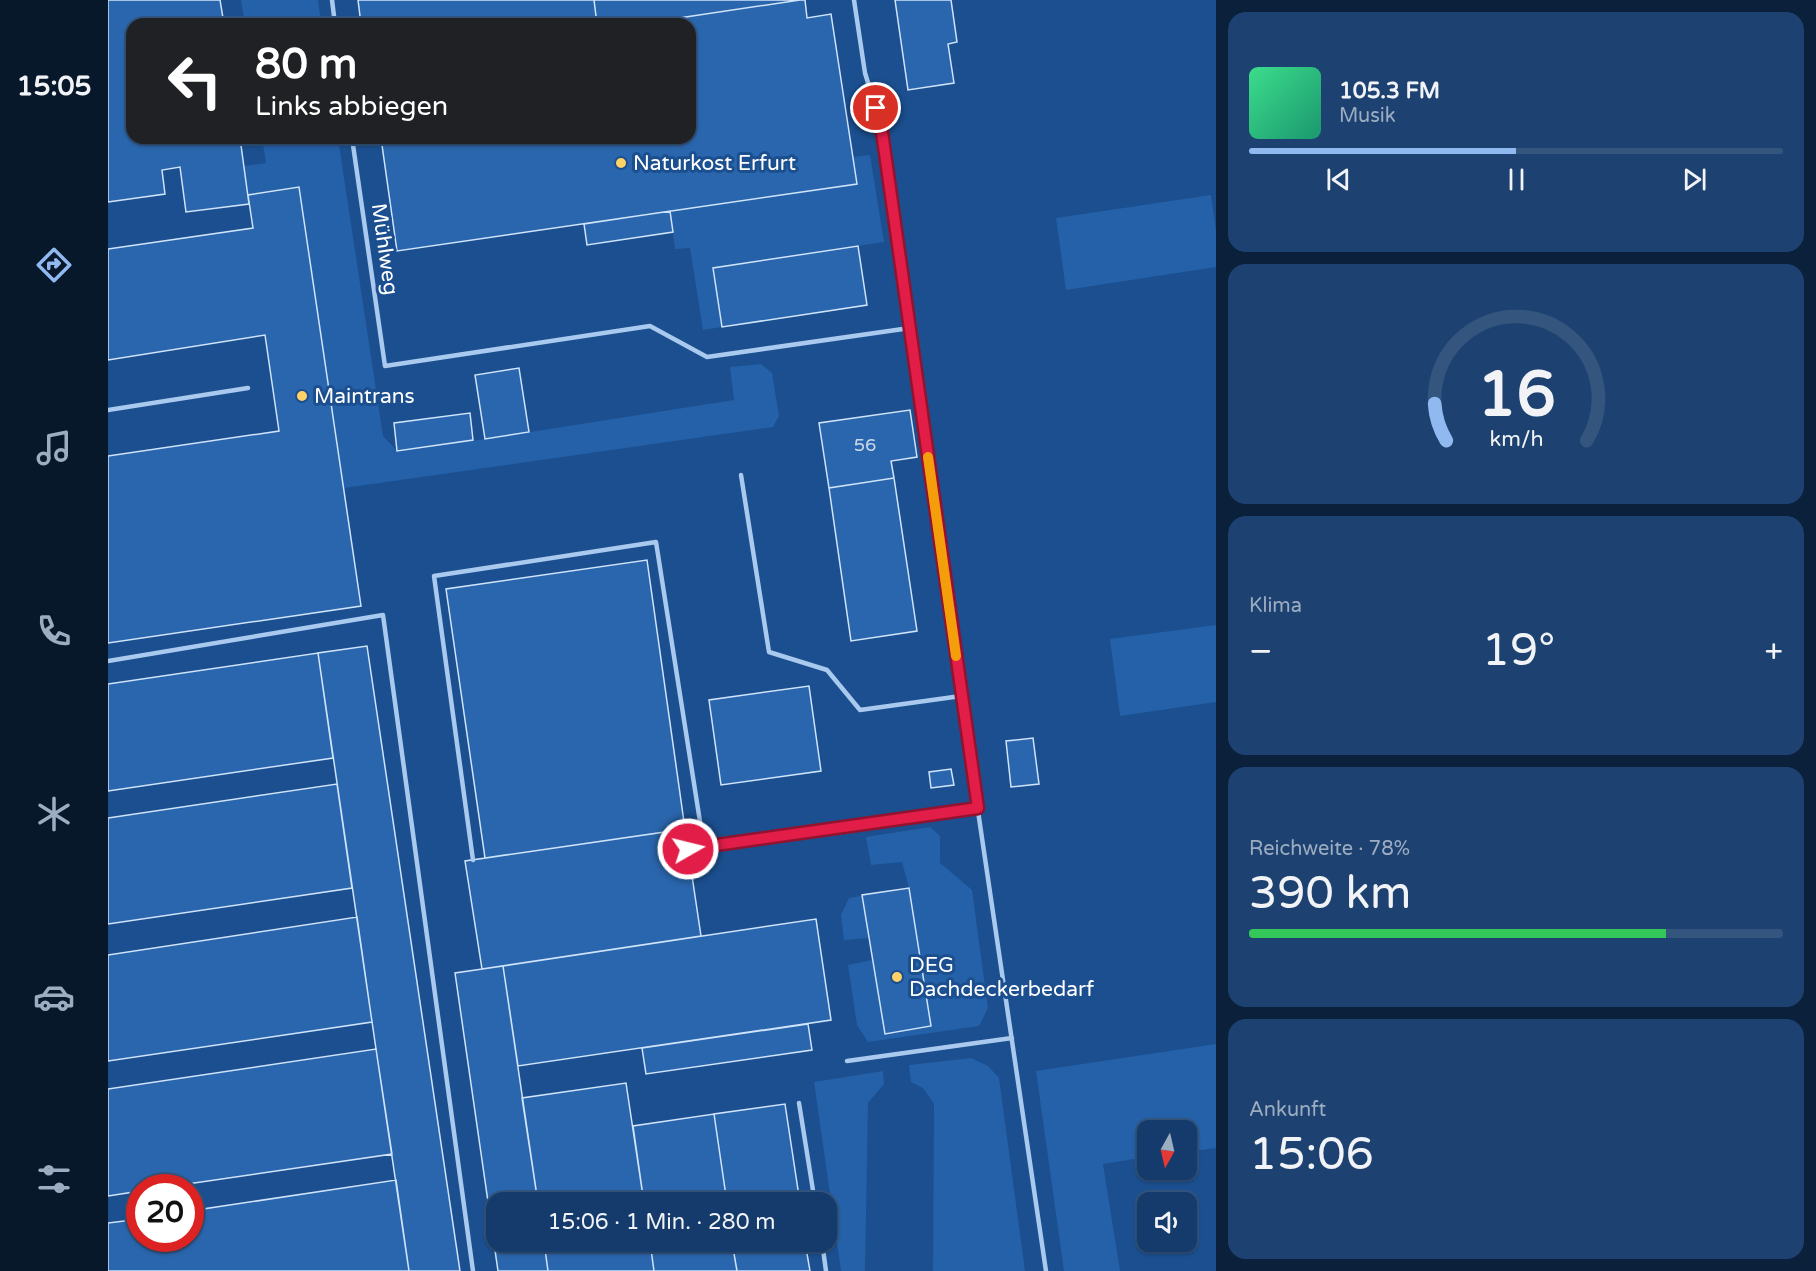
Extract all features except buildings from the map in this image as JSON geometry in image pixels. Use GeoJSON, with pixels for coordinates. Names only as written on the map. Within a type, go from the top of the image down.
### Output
{"type":"FeatureCollection","features":[{"type":"Feature","properties":{"kind":"lane"},"geometry":{"type":"LineString","coordinates":[[332,0],[334,18]]}},
{"type":"Feature","properties":{"kind":"lane"},"geometry":{"type":"LineString","coordinates":[[854,0],[865,73],[881,125],[961,696],[1046,1271]]}},
{"type":"Feature","properties":{"kind":"lane","name":"Mühlweg"},"geometry":{"type":"LineString","coordinates":[[353,144],[385,366],[650,326],[707,357],[910,328]]}},
{"type":"Feature","properties":{"kind":"lane"},"geometry":{"type":"LineString","coordinates":[[108,410],[248,388]]}},
{"type":"Feature","properties":{"kind":"lane"},"geometry":{"type":"LineString","coordinates":[[741,475],[769,652],[827,670],[860,710],[961,696]]}},
{"type":"Feature","properties":{"kind":"lane"},"geometry":{"type":"LineString","coordinates":[[473,860],[434,576],[656,542],[704,847]]}},
{"type":"Feature","properties":{"kind":"lane"},"geometry":{"type":"LineString","coordinates":[[108,661],[383,615],[473,1271]]}},
{"type":"Feature","properties":{"kind":"lane"},"geometry":{"type":"LineString","coordinates":[[688,849],[978,808]]}},
{"type":"Feature","properties":{"kind":"lane"},"geometry":{"type":"LineString","coordinates":[[847,1061],[1012,1038]]}},
{"type":"Feature","properties":{"kind":"lane"},"geometry":{"type":"LineString","coordinates":[[799,1102],[813,1192]]}},
{"type":"Feature","properties":{"kind":"lane"},"geometry":{"type":"LineString","coordinates":[[823,1252],[826,1271]]}},
{"type":"Feature","properties":{"kind":"shaded area"},"geometry":{"type":"Polygon","coordinates":[[[241,0],[318,0],[320,18],[244,18],[241,0]]]}},
{"type":"Feature","properties":{"kind":"shaded area"},"geometry":{"type":"Polygon","coordinates":[[[263,144],[339,144],[383,436],[397,451],[734,400],[730,367],[761,364],[772,373],[779,416],[773,427],[344,488],[299,187],[248,195],[244,166],[266,163],[263,144]]]}},
{"type":"Feature","properties":{"kind":"shaded area"},"geometry":{"type":"Polygon","coordinates":[[[870,155],[884,242],[713,268],[722,327],[703,330],[690,248],[675,249],[670,211],[856,184],[853,157],[870,155]]]}},
{"type":"Feature","properties":{"kind":"shaded area"},"geometry":{"type":"Polygon","coordinates":[[[1211,195],[1216,230],[1216,267],[1066,290],[1056,218],[1211,195]]]}},
{"type":"Feature","properties":{"kind":"shaded area"},"geometry":{"type":"Polygon","coordinates":[[[1216,625],[1216,702],[1120,716],[1110,639],[1216,625]]]}},
{"type":"Feature","properties":{"kind":"shaded area"},"geometry":{"type":"Polygon","coordinates":[[[930,827],[940,836],[940,863],[972,890],[988,1008],[979,1026],[868,1042],[857,1025],[848,965],[872,960],[869,938],[844,940],[841,915],[849,898],[909,888],[902,862],[871,865],[866,837],[930,827]]]}},
{"type":"Feature","properties":{"kind":"shaded area"},"geometry":{"type":"Polygon","coordinates":[[[1216,1044],[1216,1148],[1197,1151],[1197,1120],[1137,1120],[1137,1159],[1103,1164],[1120,1271],[1064,1271],[1036,1071],[1216,1044]]]}},
{"type":"Feature","properties":{"kind":"shaded area"},"geometry":{"type":"Polygon","coordinates":[[[971,1058],[988,1066],[999,1078],[1025,1271],[933,1271],[934,1104],[923,1088],[911,1082],[909,1065],[971,1058]]]}},
{"type":"Feature","properties":{"kind":"shaded area"},"geometry":{"type":"Polygon","coordinates":[[[883,1071],[884,1084],[868,1103],[865,1271],[841,1271],[837,1243],[837,1192],[830,1192],[814,1082],[883,1071]]]}},
{"type":"Feature","properties":{"kind":"slow traffic"},"geometry":{"type":"LineString","coordinates":[[928,457],[956,656]]}},
{"type":"Feature","properties":{"kind":"place","name":"Naturkost Erfurt"},"geometry":{"type":"Point","coordinates":[621,163]}},
{"type":"Feature","properties":{"kind":"place","name":"Maintrans"},"geometry":{"type":"Point","coordinates":[302,396]}},
{"type":"Feature","properties":{"kind":"place","name":"DEG Dachdeckerbedarf"},"geometry":{"type":"Point","coordinates":[897,977]}},
{"type":"Feature","properties":{"kind":"route"},"geometry":{"type":"LineString","coordinates":[[688,849],[978,808],[914,351],[881,125],[876,108]]}}]}
